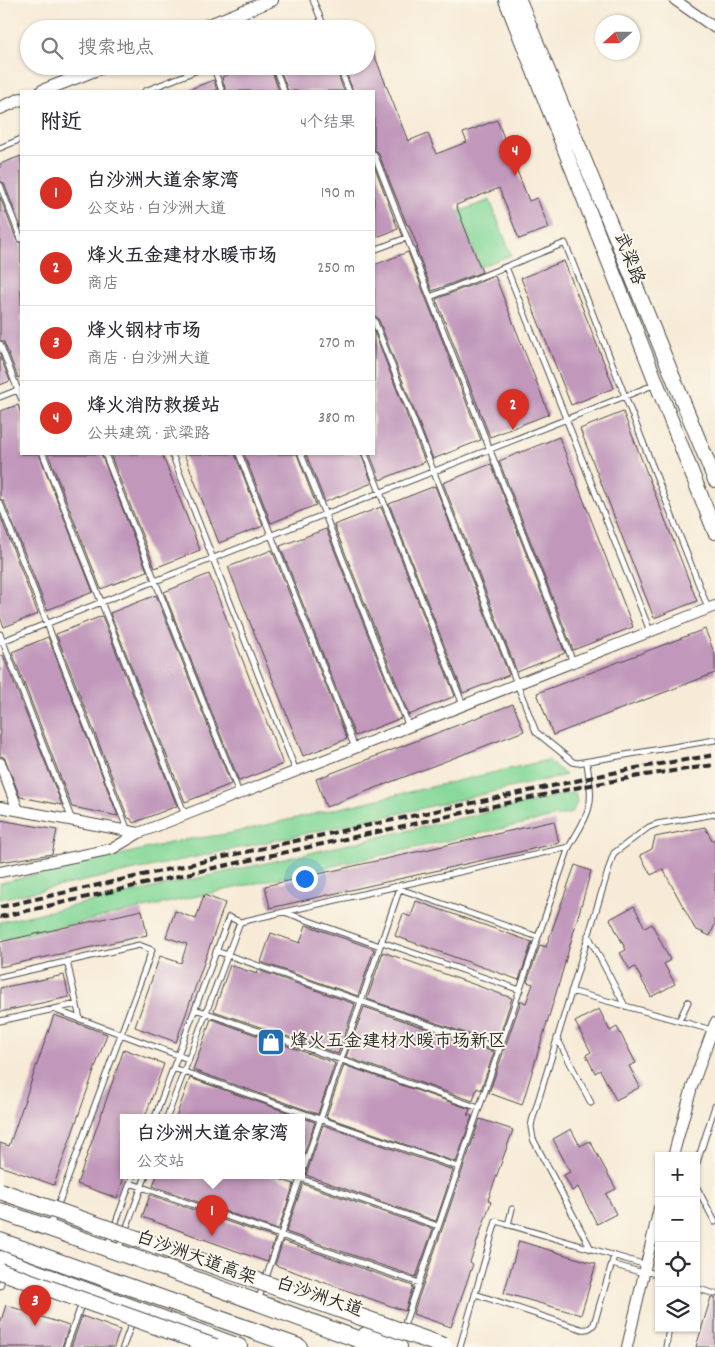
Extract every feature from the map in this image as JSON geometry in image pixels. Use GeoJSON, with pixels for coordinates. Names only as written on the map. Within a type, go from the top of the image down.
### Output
{"type":"FeatureCollection","features":[{"type":"Feature","properties":{"kind":"main road","name":"武梁路"},"geometry":{"type":"LineString","coordinates":[[506,0],[715,532]]}},
{"type":"Feature","properties":{"kind":"main road","name":"武梁路"},"geometry":{"type":"LineString","coordinates":[[519,0],[715,480]]}},
{"type":"Feature","properties":{"kind":"main road"},"geometry":{"type":"LineString","coordinates":[[0,1191],[450,1347]]}},
{"type":"Feature","properties":{"kind":"main road","name":"白沙洲大道"},"geometry":{"type":"LineString","coordinates":[[0,1205],[398,1347]]}},
{"type":"Feature","properties":{"kind":"main road","name":"白沙洲大道高架"},"geometry":{"type":"LineString","coordinates":[[0,1211],[172,1271],[379,1347]]}},
{"type":"Feature","properties":{"kind":"main road"},"geometry":{"type":"LineString","coordinates":[[0,1241],[300,1347]]}},
{"type":"Feature","properties":{"kind":"main road"},"geometry":{"type":"LineString","coordinates":[[3,1264],[86,1291],[239,1347]]}},
{"type":"Feature","properties":{"kind":"main road"},"geometry":{"type":"LineString","coordinates":[[3,1264],[214,1347]]}},
{"type":"Feature","properties":{"kind":"street"},"geometry":{"type":"LineString","coordinates":[[222,20],[272,0]]}},
{"type":"Feature","properties":{"kind":"street"},"geometry":{"type":"LineString","coordinates":[[675,0],[715,28]]}},
{"type":"Feature","properties":{"kind":"street"},"geometry":{"type":"LineString","coordinates":[[45,90],[82,75]]}},
{"type":"Feature","properties":{"kind":"street"},"geometry":{"type":"LineString","coordinates":[[0,108],[20,99]]}},
{"type":"Feature","properties":{"kind":"street"},"geometry":{"type":"LineString","coordinates":[[0,872],[112,849],[139,833],[185,814],[712,608]]}},
{"type":"Feature","properties":{"kind":"street"},"geometry":{"type":"LineString","coordinates":[[0,763],[18,810]]}},
{"type":"Feature","properties":{"kind":"street"},"geometry":{"type":"LineString","coordinates":[[0,807],[139,833]]}},
{"type":"Feature","properties":{"kind":"street"},"geometry":{"type":"LineString","coordinates":[[674,1152],[692,1087],[714,1027]]}},
{"type":"Feature","properties":{"kind":"street"},"geometry":{"type":"LineString","coordinates":[[627,1347],[655,1225]]}},
{"type":"Feature","properties":{"kind":"lane"},"geometry":{"type":"LineString","coordinates":[[313,0],[321,20]]}},
{"type":"Feature","properties":{"kind":"lane"},"geometry":{"type":"LineString","coordinates":[[158,89],[188,75]]}},
{"type":"Feature","properties":{"kind":"lane"},"geometry":{"type":"LineString","coordinates":[[216,75],[222,90]]}},
{"type":"Feature","properties":{"kind":"lane"},"geometry":{"type":"LineString","coordinates":[[278,75],[284,90]]}},
{"type":"Feature","properties":{"kind":"lane"},"geometry":{"type":"LineString","coordinates":[[343,75],[349,90]]}},
{"type":"Feature","properties":{"kind":"lane"},"geometry":{"type":"LineString","coordinates":[[0,148],[20,140]]}},
{"type":"Feature","properties":{"kind":"lane"},"geometry":{"type":"LineString","coordinates":[[375,157],[573,662]]}},
{"type":"Feature","properties":{"kind":"lane"},"geometry":{"type":"LineString","coordinates":[[0,185],[20,236]]}},
{"type":"Feature","properties":{"kind":"lane"},"geometry":{"type":"LineString","coordinates":[[375,250],[406,238]]}},
{"type":"Feature","properties":{"kind":"lane"},"geometry":{"type":"LineString","coordinates":[[430,297],[565,243],[625,396],[712,608]]}},
{"type":"Feature","properties":{"kind":"lane"},"geometry":{"type":"LineString","coordinates":[[506,266],[650,632]]}},
{"type":"Feature","properties":{"kind":"lane"},"geometry":{"type":"LineString","coordinates":[[375,323],[536,732],[573,762],[577,763],[715,740]]}},
{"type":"Feature","properties":{"kind":"lane"},"geometry":{"type":"LineString","coordinates":[[0,344],[20,390],[0,397]]}},
{"type":"Feature","properties":{"kind":"lane"},"geometry":{"type":"LineString","coordinates":[[1,641],[657,384]]}},
{"type":"Feature","properties":{"kind":"lane"},"geometry":{"type":"LineString","coordinates":[[43,455],[185,814]]}},
{"type":"Feature","properties":{"kind":"lane"},"geometry":{"type":"LineString","coordinates":[[105,455],[239,793]]}},
{"type":"Feature","properties":{"kind":"lane"},"geometry":{"type":"LineString","coordinates":[[172,455],[296,771]]}},
{"type":"Feature","properties":{"kind":"lane"},"geometry":{"type":"LineString","coordinates":[[239,455],[355,748]]}},
{"type":"Feature","properties":{"kind":"lane"},"geometry":{"type":"LineString","coordinates":[[301,455],[408,727]]}},
{"type":"Feature","properties":{"kind":"lane"},"geometry":{"type":"LineString","coordinates":[[365,455],[464,705]]}},
{"type":"Feature","properties":{"kind":"lane"},"geometry":{"type":"LineString","coordinates":[[0,503],[128,831]]}},
{"type":"Feature","properties":{"kind":"lane"},"geometry":{"type":"LineString","coordinates":[[0,634],[1,641],[73,821]]}},
{"type":"Feature","properties":{"kind":"lane"},"geometry":{"type":"LineString","coordinates":[[398,1347],[569,847],[590,806],[587,762]]}},
{"type":"Feature","properties":{"kind":"lane"},"geometry":{"type":"LineString","coordinates":[[591,1249],[532,1134],[532,1120],[614,853],[649,827],[656,824],[715,814]]}},
{"type":"Feature","properties":{"kind":"lane"},"geometry":{"type":"LineString","coordinates":[[156,1114],[229,917],[240,922],[569,847]]}},
{"type":"Feature","properties":{"kind":"lane"},"geometry":{"type":"LineString","coordinates":[[400,887],[538,937]]}},
{"type":"Feature","properties":{"kind":"lane"},"geometry":{"type":"LineString","coordinates":[[305,1166],[400,887]]}},
{"type":"Feature","properties":{"kind":"lane"},"geometry":{"type":"LineString","coordinates":[[283,912],[520,990]]}},
{"type":"Feature","properties":{"kind":"lane"},"geometry":{"type":"LineString","coordinates":[[168,1114],[240,922]]}},
{"type":"Feature","properties":{"kind":"lane"},"geometry":{"type":"LineString","coordinates":[[588,935],[625,1006]]}},
{"type":"Feature","properties":{"kind":"lane"},"geometry":{"type":"LineString","coordinates":[[0,977],[139,945],[152,950],[51,1224]]}},
{"type":"Feature","properties":{"kind":"lane"},"geometry":{"type":"LineString","coordinates":[[216,951],[499,1050]]}},
{"type":"Feature","properties":{"kind":"lane"},"geometry":{"type":"LineString","coordinates":[[67,961],[80,1019]]}},
{"type":"Feature","properties":{"kind":"lane"},"geometry":{"type":"LineString","coordinates":[[571,991],[680,1021],[714,1027]]}},
{"type":"Feature","properties":{"kind":"lane"},"geometry":{"type":"LineString","coordinates":[[680,1021],[688,1002]]}},
{"type":"Feature","properties":{"kind":"lane"},"geometry":{"type":"LineString","coordinates":[[0,1021],[77,1004]]}},
{"type":"Feature","properties":{"kind":"lane"},"geometry":{"type":"LineString","coordinates":[[53,1009],[188,1059]]}},
{"type":"Feature","properties":{"kind":"lane"},"geometry":{"type":"LineString","coordinates":[[195,1009],[479,1108]]}},
{"type":"Feature","properties":{"kind":"lane"},"geometry":{"type":"LineString","coordinates":[[557,1038],[591,1103]]}},
{"type":"Feature","properties":{"kind":"lane"},"geometry":{"type":"LineString","coordinates":[[173,1068],[458,1167]]}},
{"type":"Feature","properties":{"kind":"lane"},"geometry":{"type":"LineString","coordinates":[[700,1153],[715,1106]]}},
{"type":"Feature","properties":{"kind":"lane"},"geometry":{"type":"LineString","coordinates":[[113,1246],[132,1179]]}},
{"type":"Feature","properties":{"kind":"lane"},"geometry":{"type":"LineString","coordinates":[[113,1246],[144,1179]]}},
{"type":"Feature","properties":{"kind":"lane"},"geometry":{"type":"LineString","coordinates":[[259,1298],[301,1179]]}},
{"type":"Feature","properties":{"kind":"lane"},"geometry":{"type":"LineString","coordinates":[[304,1179],[438,1226]]}},
{"type":"Feature","properties":{"kind":"lane"},"geometry":{"type":"LineString","coordinates":[[130,1183],[419,1284]]}},
{"type":"Feature","properties":{"kind":"lane"},"geometry":{"type":"LineString","coordinates":[[700,1194],[715,1222]]}},
{"type":"Feature","properties":{"kind":"lane"},"geometry":{"type":"LineString","coordinates":[[508,1225],[512,1209]]}},
{"type":"Feature","properties":{"kind":"lane"},"geometry":{"type":"LineString","coordinates":[[450,1347],[475,1294],[496,1221],[614,1256],[655,1274]]}},
{"type":"Feature","properties":{"kind":"lane"},"geometry":{"type":"LineString","coordinates":[[475,1294],[586,1330],[594,1324],[614,1256]]}},
{"type":"Feature","properties":{"kind":"lane"},"geometry":{"type":"LineString","coordinates":[[0,1286],[3,1264]]}},
{"type":"Feature","properties":{"kind":"lane"},"geometry":{"type":"LineString","coordinates":[[612,1264],[644,1270]]}},
{"type":"Feature","properties":{"kind":"lane"},"geometry":{"type":"LineString","coordinates":[[700,1289],[715,1294]]}},
{"type":"Feature","properties":{"kind":"lane"},"geometry":{"type":"LineString","coordinates":[[66,1347],[86,1291]]}},
{"type":"Feature","properties":{"kind":"lane"},"geometry":{"type":"LineString","coordinates":[[123,1347],[137,1309]]}},
{"type":"Feature","properties":{"kind":"lane"},"geometry":{"type":"LineString","coordinates":[[666,1347],[668,1332]]}},
{"type":"Feature","properties":{"kind":"green space"},"geometry":{"type":"Polygon","coordinates":[[[490,200],[511,255],[480,267],[458,212],[490,200]]]}},
{"type":"Feature","properties":{"kind":"green space"},"geometry":{"type":"Polygon","coordinates":[[[548,760],[566,775],[397,814],[0,899],[0,883],[183,840],[227,834],[548,760]]]}},
{"type":"Feature","properties":{"kind":"green space"},"geometry":{"type":"Polygon","coordinates":[[[575,792],[577,802],[572,813],[0,940],[0,922],[575,792]]]}},
{"type":"Feature","properties":{"kind":"building"},"geometry":{"type":"Polygon","coordinates":[[[375,57],[408,141],[428,133],[436,154],[467,142],[463,133],[497,120],[529,201],[537,198],[549,228],[519,239],[499,188],[456,205],[482,272],[432,291],[409,225],[407,225],[378,152],[375,150],[375,90],[353,90],[347,75],[375,75],[375,57]]]}},
{"type":"Feature","properties":{"kind":"building"},"geometry":{"type":"Polygon","coordinates":[[[227,75],[273,75],[279,90],[226,90],[222,77],[227,75]]]}},
{"type":"Feature","properties":{"kind":"building"},"geometry":{"type":"Polygon","coordinates":[[[282,75],[338,75],[344,90],[288,90],[282,75]]]}},
{"type":"Feature","properties":{"kind":"building"},"geometry":{"type":"Polygon","coordinates":[[[214,80],[217,90],[187,90],[214,80]]]}},
{"type":"Feature","properties":{"kind":"building"},"geometry":{"type":"Polygon","coordinates":[[[20,156],[20,225],[4,183],[0,181],[0,164],[20,156]]]}},
{"type":"Feature","properties":{"kind":"building"},"geometry":{"type":"Polygon","coordinates":[[[375,168],[398,229],[375,238],[375,168]]]}},
{"type":"Feature","properties":{"kind":"building"},"geometry":{"type":"Polygon","coordinates":[[[0,197],[17,241],[20,242],[20,377],[18,378],[4,342],[0,340],[0,197]]]}},
{"type":"Feature","properties":{"kind":"building"},"geometry":{"type":"Polygon","coordinates":[[[408,252],[481,440],[433,459],[378,318],[375,316],[375,265],[408,252]]]}},
{"type":"Feature","properties":{"kind":"building"},"geometry":{"type":"Polygon","coordinates":[[[564,261],[614,388],[571,405],[521,278],[564,261]]]}},
{"type":"Feature","properties":{"kind":"building"},"geometry":{"type":"Polygon","coordinates":[[[495,276],[549,414],[490,437],[436,299],[495,276]]]}},
{"type":"Feature","properties":{"kind":"building"},"geometry":{"type":"Polygon","coordinates":[[[375,334],[425,462],[380,480],[370,455],[375,455],[375,334]]]}},
{"type":"Feature","properties":{"kind":"building"},"geometry":{"type":"Polygon","coordinates":[[[0,356],[10,381],[0,385],[0,356]]]}},
{"type":"Feature","properties":{"kind":"building"},"geometry":{"type":"Polygon","coordinates":[[[18,405],[20,411],[20,455],[39,455],[93,592],[47,610],[4,501],[0,499],[0,411],[18,405]]]}},
{"type":"Feature","properties":{"kind":"building"},"geometry":{"type":"Polygon","coordinates":[[[623,412],[697,601],[654,618],[580,429],[623,412]]]}},
{"type":"Feature","properties":{"kind":"building"},"geometry":{"type":"Polygon","coordinates":[[[559,437],[633,627],[573,650],[499,461],[559,437]]]}},
{"type":"Feature","properties":{"kind":"building"},"geometry":{"type":"Polygon","coordinates":[[[48,455],[101,455],[147,571],[101,589],[48,455]]]}},
{"type":"Feature","properties":{"kind":"building"},"geometry":{"type":"Polygon","coordinates":[[[110,455],[162,455],[200,550],[155,568],[110,455]]]}},
{"type":"Feature","properties":{"kind":"building"},"geometry":{"type":"Polygon","coordinates":[[[184,455],[235,455],[263,526],[219,543],[184,455]]]}},
{"type":"Feature","properties":{"kind":"building"},"geometry":{"type":"Polygon","coordinates":[[[244,455],[297,455],[316,505],[271,523],[244,455]]]}},
{"type":"Feature","properties":{"kind":"building"},"geometry":{"type":"Polygon","coordinates":[[[306,455],[361,455],[372,483],[325,502],[306,455]]]}},
{"type":"Feature","properties":{"kind":"building"},"geometry":{"type":"Polygon","coordinates":[[[491,464],[565,653],[517,672],[443,483],[491,464]]]}},
{"type":"Feature","properties":{"kind":"building"},"geometry":{"type":"Polygon","coordinates":[[[435,486],[509,675],[463,693],[389,504],[435,486]]]}},
{"type":"Feature","properties":{"kind":"building"},"geometry":{"type":"Polygon","coordinates":[[[381,507],[455,696],[409,715],[334,525],[381,507]]]}},
{"type":"Feature","properties":{"kind":"building"},"geometry":{"type":"Polygon","coordinates":[[[0,515],[38,614],[4,627],[0,617],[0,515]]]}},
{"type":"Feature","properties":{"kind":"building"},"geometry":{"type":"Polygon","coordinates":[[[326,529],[401,718],[355,736],[280,546],[326,529]]]}},
{"type":"Feature","properties":{"kind":"building"},"geometry":{"type":"Polygon","coordinates":[[[272,550],[347,739],[303,756],[228,567],[272,550]]]}},
{"type":"Feature","properties":{"kind":"building"},"geometry":{"type":"Polygon","coordinates":[[[209,574],[283,764],[239,781],[164,592],[209,574]]]}},
{"type":"Feature","properties":{"kind":"building"},"geometry":{"type":"Polygon","coordinates":[[[156,595],[231,784],[185,802],[110,613],[156,595]]]}},
{"type":"Feature","properties":{"kind":"building"},"geometry":{"type":"Polygon","coordinates":[[[102,616],[177,806],[133,823],[128,818],[56,634],[102,616]]]}},
{"type":"Feature","properties":{"kind":"building"},"geometry":{"type":"Polygon","coordinates":[[[705,629],[715,655],[715,673],[553,735],[537,693],[705,629]]]}},
{"type":"Feature","properties":{"kind":"building"},"geometry":{"type":"Polygon","coordinates":[[[48,637],[118,816],[72,807],[12,652],[48,637]]]}},
{"type":"Feature","properties":{"kind":"building"},"geometry":{"type":"Polygon","coordinates":[[[3,655],[62,805],[20,797],[6,761],[4,757],[0,756],[0,656],[3,655]]]}},
{"type":"Feature","properties":{"kind":"building"},"geometry":{"type":"Polygon","coordinates":[[[513,704],[524,731],[326,807],[316,779],[513,704]]]}},
{"type":"Feature","properties":{"kind":"building"},"geometry":{"type":"Polygon","coordinates":[[[0,820],[57,830],[52,854],[0,862],[0,820]]]}},
{"type":"Feature","properties":{"kind":"building"},"geometry":{"type":"Polygon","coordinates":[[[554,821],[559,843],[270,908],[265,886],[554,821]]]}},
{"type":"Feature","properties":{"kind":"building"},"geometry":{"type":"Polygon","coordinates":[[[705,827],[712,840],[715,840],[715,924],[710,936],[695,929],[663,869],[651,875],[640,855],[652,849],[655,837],[705,827]]]}},
{"type":"Feature","properties":{"kind":"building"},"geometry":{"type":"Polygon","coordinates":[[[575,865],[591,871],[522,1105],[489,1093],[521,1001],[526,1003],[533,984],[527,982],[540,945],[546,947],[575,865]]]}},
{"type":"Feature","properties":{"kind":"building"},"geometry":{"type":"Polygon","coordinates":[[[204,895],[225,903],[176,1042],[135,1027],[160,956],[181,963],[187,944],[166,937],[175,911],[196,919],[204,895]]]}},
{"type":"Feature","properties":{"kind":"building"},"geometry":{"type":"Polygon","coordinates":[[[416,901],[532,942],[519,980],[395,936],[403,914],[411,917],[416,901]]]}},
{"type":"Feature","properties":{"kind":"building"},"geometry":{"type":"Polygon","coordinates":[[[634,906],[645,928],[652,924],[670,960],[664,964],[675,984],[651,997],[635,967],[630,970],[620,953],[626,950],[610,919],[634,906]]]}},
{"type":"Feature","properties":{"kind":"building"},"geometry":{"type":"Polygon","coordinates":[[[142,910],[147,935],[0,967],[0,942],[142,910]]]}},
{"type":"Feature","properties":{"kind":"building"},"geometry":{"type":"Polygon","coordinates":[[[306,925],[374,949],[358,996],[261,962],[271,933],[300,943],[306,925]]]}},
{"type":"Feature","properties":{"kind":"building"},"geometry":{"type":"Polygon","coordinates":[[[383,952],[512,998],[497,1044],[367,999],[383,952]]]}},
{"type":"Feature","properties":{"kind":"building"},"geometry":{"type":"Polygon","coordinates":[[[230,965],[257,974],[258,970],[355,1004],[338,1054],[214,1011],[230,965]]]}},
{"type":"Feature","properties":{"kind":"building"},"geometry":{"type":"Polygon","coordinates":[[[64,975],[69,997],[0,1012],[0,988],[64,975]]]}},
{"type":"Feature","properties":{"kind":"building"},"geometry":{"type":"Polygon","coordinates":[[[364,1007],[494,1052],[481,1090],[477,1088],[473,1101],[346,1057],[364,1007]]]}},
{"type":"Feature","properties":{"kind":"building"},"geometry":{"type":"Polygon","coordinates":[[[599,1009],[610,1031],[617,1027],[636,1063],[629,1066],[640,1087],[616,1100],[600,1070],[595,1073],[586,1055],[591,1052],[575,1022],[599,1009]]]}},
{"type":"Feature","properties":{"kind":"building"},"geometry":{"type":"Polygon","coordinates":[[[54,1015],[107,1034],[54,1185],[0,1166],[0,1143],[9,1146],[54,1015]]]}},
{"type":"Feature","properties":{"kind":"building"},"geometry":{"type":"Polygon","coordinates":[[[211,1019],[335,1063],[318,1114],[193,1070],[211,1019]]]}},
{"type":"Feature","properties":{"kind":"building"},"geometry":{"type":"Polygon","coordinates":[[[124,1049],[164,1064],[146,1114],[120,1114],[120,1179],[123,1180],[117,1198],[77,1184],[124,1049]]]}},
{"type":"Feature","properties":{"kind":"building"},"geometry":{"type":"Polygon","coordinates":[[[344,1065],[470,1109],[468,1115],[472,1116],[456,1162],[326,1117],[344,1065]]]}},
{"type":"Feature","properties":{"kind":"building"},"geometry":{"type":"Polygon","coordinates":[[[190,1078],[292,1114],[177,1114],[190,1078]]]}},
{"type":"Feature","properties":{"kind":"building"},"geometry":{"type":"Polygon","coordinates":[[[305,1118],[315,1122],[305,1151],[305,1118]]]}},
{"type":"Feature","properties":{"kind":"building"},"geometry":{"type":"Polygon","coordinates":[[[480,1119],[513,1130],[488,1200],[491,1202],[470,1262],[473,1264],[451,1327],[413,1314],[480,1119]]]}},
{"type":"Feature","properties":{"kind":"building"},"geometry":{"type":"Polygon","coordinates":[[[323,1125],[453,1170],[436,1221],[306,1175],[323,1125]]]}},
{"type":"Feature","properties":{"kind":"building"},"geometry":{"type":"Polygon","coordinates":[[[571,1129],[580,1146],[590,1141],[616,1189],[606,1194],[616,1214],[597,1224],[578,1187],[572,1191],[564,1175],[570,1172],[553,1139],[571,1129]]]}},
{"type":"Feature","properties":{"kind":"building"},"geometry":{"type":"Polygon","coordinates":[[[156,1179],[279,1179],[294,1184],[278,1230],[153,1186],[156,1179]]]}},
{"type":"Feature","properties":{"kind":"building"},"geometry":{"type":"Polygon","coordinates":[[[303,1184],[433,1229],[416,1277],[286,1232],[303,1184]]]}},
{"type":"Feature","properties":{"kind":"building"},"geometry":{"type":"Polygon","coordinates":[[[150,1195],[275,1238],[267,1262],[142,1217],[150,1195]]]}},
{"type":"Feature","properties":{"kind":"building"},"geometry":{"type":"Polygon","coordinates":[[[283,1241],[413,1286],[405,1311],[275,1265],[283,1241]]]}},
{"type":"Feature","properties":{"kind":"building"},"geometry":{"type":"Polygon","coordinates":[[[519,1241],[596,1264],[581,1315],[504,1293],[519,1241]]]}},
{"type":"Feature","properties":{"kind":"building"},"geometry":{"type":"Polygon","coordinates":[[[711,1297],[715,1298],[715,1347],[696,1347],[711,1297]]]}},
{"type":"Feature","properties":{"kind":"building"},"geometry":{"type":"Polygon","coordinates":[[[6,1305],[69,1326],[62,1347],[0,1347],[0,1324],[6,1305]]]}},
{"type":"Feature","properties":{"kind":"building"},"geometry":{"type":"Polygon","coordinates":[[[82,1316],[120,1330],[114,1347],[71,1347],[82,1316]]]}},
{"type":"Feature","properties":{"kind":"railway"},"geometry":{"type":"LineString","coordinates":[[0,907],[636,768],[715,755]]}},
{"type":"Feature","properties":{"kind":"railway"},"geometry":{"type":"LineString","coordinates":[[0,917],[575,788],[715,765]]}},
{"type":"Feature","properties":{"kind":"place","name":"烽火消防救援站"},"geometry":{"type":"Point","coordinates":[515,176]}},
{"type":"Feature","properties":{"kind":"place","name":"烽火五金建材水暖市场"},"geometry":{"type":"Point","coordinates":[513,430]}},
{"type":"Feature","properties":{"kind":"place","name":"烽火五金建材水暖市场新区"},"geometry":{"type":"Point","coordinates":[271,1042]}},
{"type":"Feature","properties":{"kind":"place","name":"白沙洲大道余家湾"},"geometry":{"type":"Point","coordinates":[212,1236]}},
{"type":"Feature","properties":{"kind":"place","name":"烽火钢材市场"},"geometry":{"type":"Point","coordinates":[35,1326]}}]}
